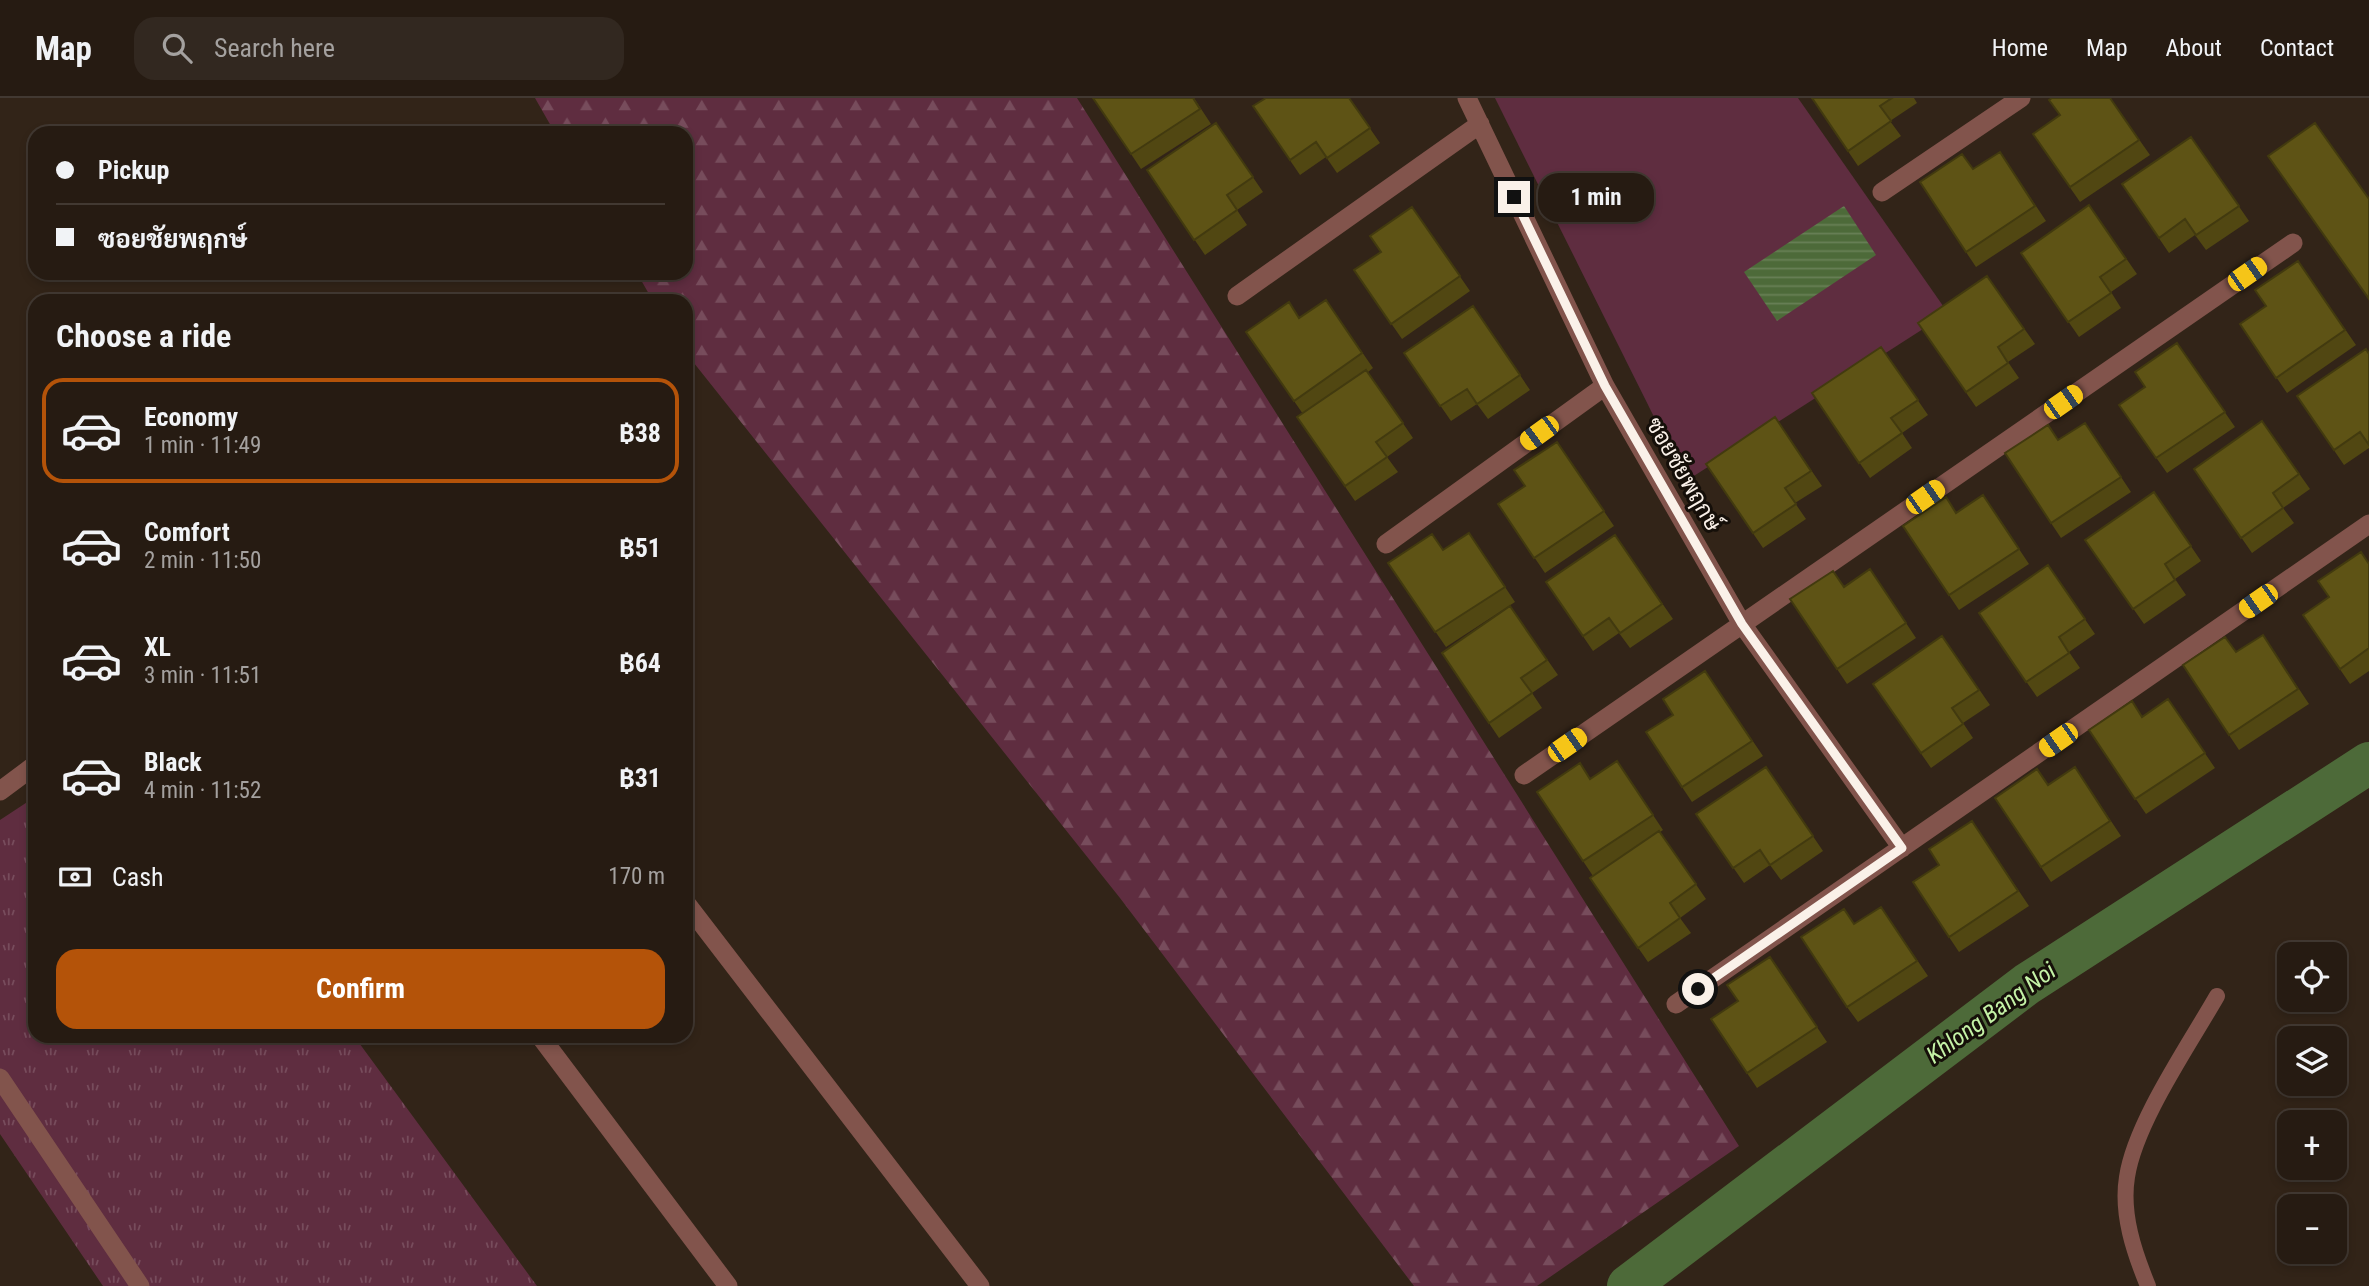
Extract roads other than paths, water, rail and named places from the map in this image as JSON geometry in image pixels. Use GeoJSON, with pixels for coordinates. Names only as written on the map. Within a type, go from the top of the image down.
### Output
{"type":"FeatureCollection","features":[{"type":"Feature","properties":{"kind":"street","name":"ซอยชัยพฤกษ์"},"geometry":{"type":"LineString","coordinates":[[1467,98],[1605,386],[1742,624],[1902,848]]}},
{"type":"Feature","properties":{"kind":"street"},"geometry":{"type":"LineString","coordinates":[[1882,192],[1997,105],[2021,98]]}},
{"type":"Feature","properties":{"kind":"street"},"geometry":{"type":"LineString","coordinates":[[1237,296],[1480,124]]}},
{"type":"Feature","properties":{"kind":"street"},"geometry":{"type":"LineString","coordinates":[[1524,775],[2293,243]]}},
{"type":"Feature","properties":{"kind":"street"},"geometry":{"type":"LineString","coordinates":[[1386,544],[1605,386]]}},
{"type":"Feature","properties":{"kind":"street"},"geometry":{"type":"LineString","coordinates":[[1676,1004],[2369,524]]}},
{"type":"Feature","properties":{"kind":"street"},"geometry":{"type":"LineString","coordinates":[[0,790],[28,770]]}},
{"type":"Feature","properties":{"kind":"street"},"geometry":{"type":"LineString","coordinates":[[693,912],[980,1286]]}},
{"type":"Feature","properties":{"kind":"street"},"geometry":{"type":"LineString","coordinates":[[545,1043],[728,1286]]}},
{"type":"Feature","properties":{"kind":"street"},"geometry":{"type":"LineString","coordinates":[[0,1078],[140,1286]]}},
{"type":"Feature","properties":{"kind":"lane"},"geometry":{"type":"LineString","coordinates":[[2148,1286],[2130,1231],[2126,1202],[2127,1176],[2134,1151],[2152,1110],[2217,996]]}},
{"type":"Feature","properties":{"kind":"waterway","name":"Khlong Bang Noi"},"geometry":{"type":"LineString","coordinates":[[1628,1286],[2027,984],[2369,763]]}}]}
